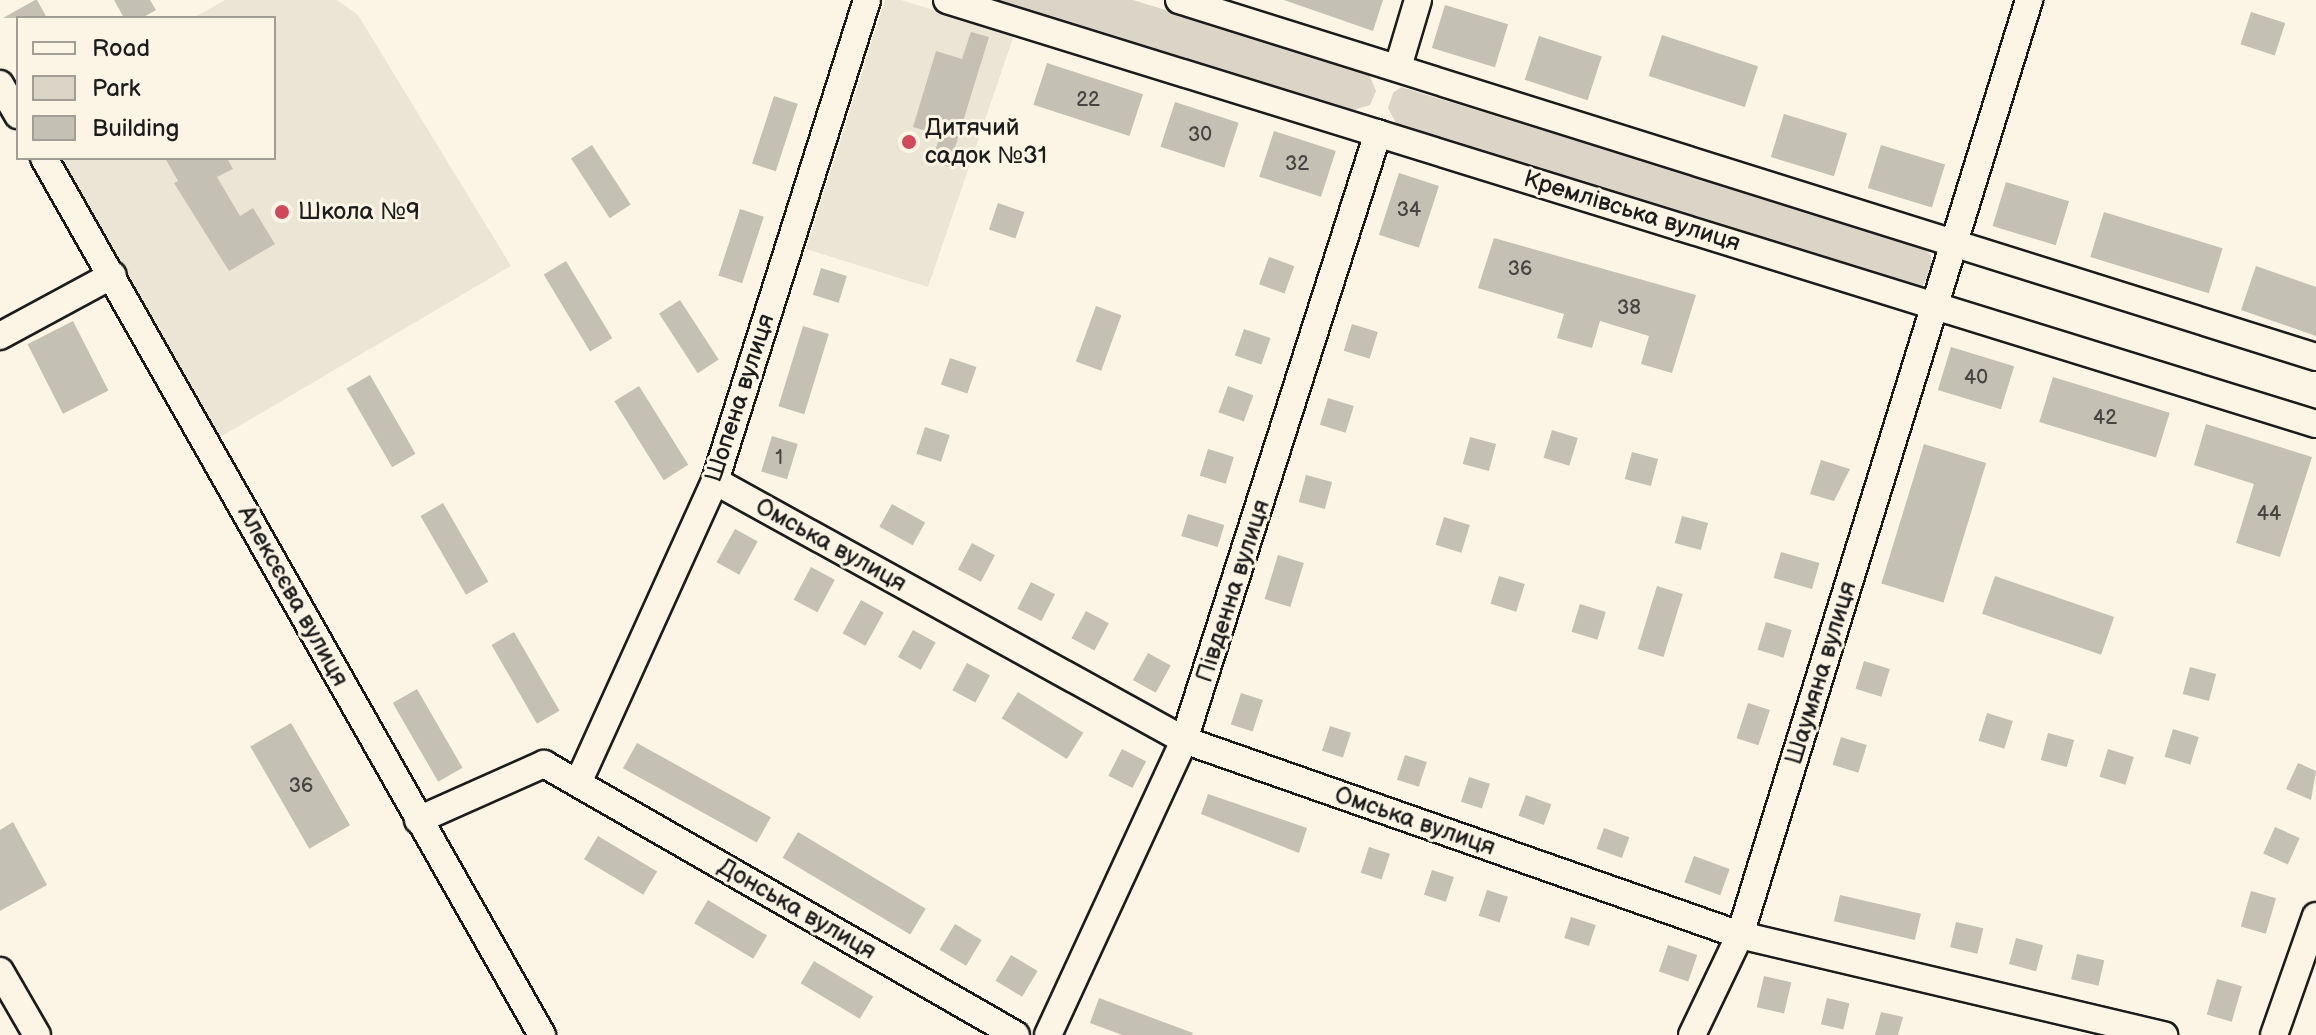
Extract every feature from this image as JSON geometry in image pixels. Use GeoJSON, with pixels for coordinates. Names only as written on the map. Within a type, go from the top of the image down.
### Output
{"type":"FeatureCollection","features":[{"type":"Feature","properties":{"kind":"street","name":"Шопена вулиця"},"geometry":{"type":"LineString","coordinates":[[578,783],[715,481],[867,0]]}},
{"type":"Feature","properties":{"kind":"street","name":"Кремлівська вулиця"},"geometry":{"type":"LineString","coordinates":[[947,0],[2316,424]]}},
{"type":"Feature","properties":{"kind":"street"},"geometry":{"type":"LineString","coordinates":[[1179,0],[1955,240],[2316,357]]}},
{"type":"Feature","properties":{"kind":"street"},"geometry":{"type":"LineString","coordinates":[[1398,67],[1418,0]]}},
{"type":"Feature","properties":{"kind":"street"},"geometry":{"type":"LineString","coordinates":[[1955,240],[2029,0]]}},
{"type":"Feature","properties":{"kind":"street"},"geometry":{"type":"LineString","coordinates":[[0,84],[16,112]]}},
{"type":"Feature","properties":{"kind":"street","name":"Південна вулиця"},"geometry":{"type":"LineString","coordinates":[[1048,1035],[1184,740],[1378,133]]}},
{"type":"Feature","properties":{"kind":"street","name":"Алексєєва вулиця"},"geometry":{"type":"LineString","coordinates":[[45,160],[542,1035]]}},
{"type":"Feature","properties":{"kind":"street","name":"Шаумяна вулиця"},"geometry":{"type":"LineString","coordinates":[[1692,1035],[1740,935],[1955,240]]}},
{"type":"Feature","properties":{"kind":"street"},"geometry":{"type":"LineString","coordinates":[[0,336],[113,275]]}},
{"type":"Feature","properties":{"kind":"street","name":"Омська вулиця"},"geometry":{"type":"LineString","coordinates":[[715,481],[1184,740],[1740,935],[2164,1035]]}},
{"type":"Feature","properties":{"kind":"street","name":"Донська вулиця"},"geometry":{"type":"LineString","coordinates":[[418,820],[544,764],[1016,1035]]}},
{"type":"Feature","properties":{"kind":"street"},"geometry":{"type":"LineString","coordinates":[[2274,1035],[2316,916]]}},
{"type":"Feature","properties":{"kind":"street"},"geometry":{"type":"LineString","coordinates":[[0,971],[37,1035]]}},
{"type":"Feature","properties":{"kind":"shaded area","name":"Школа №9"},"geometry":{"type":"Polygon","coordinates":[[[225,0],[337,0],[358,15],[511,266],[217,439],[56,160],[276,160],[276,16],[197,16],[225,0]]]}},
{"type":"Feature","properties":{"kind":"shaded area","name":"Дитячий садок №31"},"geometry":{"type":"Polygon","coordinates":[[[885,0],[901,0],[1014,35],[928,287],[806,249],[885,0]]]}},
{"type":"Feature","properties":{"kind":"green space"},"geometry":{"type":"Polygon","coordinates":[[[994,0],[1133,0],[1368,72],[1376,91],[1370,105],[1354,110],[994,0]]]}},
{"type":"Feature","properties":{"kind":"green space"},"geometry":{"type":"Polygon","coordinates":[[[1401,87],[1920,246],[1931,255],[1931,271],[1922,287],[1910,288],[1397,125],[1388,108],[1393,93],[1401,87]]]}},
{"type":"Feature","properties":{"kind":"building"},"geometry":{"type":"Polygon","coordinates":[[[35,0],[46,16],[3,18],[35,0]]]}},
{"type":"Feature","properties":{"kind":"building"},"geometry":{"type":"Polygon","coordinates":[[[114,0],[150,0],[156,10],[146,16],[123,16],[114,0]]]}},
{"type":"Feature","properties":{"kind":"building"},"geometry":{"type":"Polygon","coordinates":[[[1284,0],[1383,0],[1373,31],[1284,0]]]}},
{"type":"Feature","properties":{"kind":"building"},"geometry":{"type":"Polygon","coordinates":[[[1445,5],[1508,24],[1495,67],[1432,48],[1445,5]]]}},
{"type":"Feature","properties":{"kind":"building"},"geometry":{"type":"Polygon","coordinates":[[[2251,12],[2285,23],[2275,55],[2240,44],[2251,12]]]}},
{"type":"Feature","properties":{"kind":"building"},"geometry":{"type":"Polygon","coordinates":[[[971,32],[989,37],[949,167],[932,162],[940,135],[913,127],[936,51],[962,59],[971,32]]]}},
{"type":"Feature","properties":{"kind":"building"},"geometry":{"type":"Polygon","coordinates":[[[1662,35],[1758,66],[1745,107],[1649,76],[1662,35]]]}},
{"type":"Feature","properties":{"kind":"building"},"geometry":{"type":"Polygon","coordinates":[[[1539,36],[1602,56],[1588,100],[1525,80],[1539,36]]]}},
{"type":"Feature","properties":{"kind":"building"},"geometry":{"type":"Polygon","coordinates":[[[1047,63],[1143,94],[1129,136],[1033,105],[1047,63]]]}},
{"type":"Feature","properties":{"kind":"building"},"geometry":{"type":"Polygon","coordinates":[[[774,96],[798,104],[776,171],[752,164],[774,96]]]}},
{"type":"Feature","properties":{"kind":"building"},"geometry":{"type":"Polygon","coordinates":[[[1175,102],[1239,123],[1224,167],[1160,147],[1175,102]]]}},
{"type":"Feature","properties":{"kind":"building"},"geometry":{"type":"Polygon","coordinates":[[[1784,114],[1847,133],[1834,176],[1771,157],[1784,114]]]}},
{"type":"Feature","properties":{"kind":"building"},"geometry":{"type":"Polygon","coordinates":[[[1274,131],[1336,151],[1321,197],[1259,177],[1274,131]]]}},
{"type":"Feature","properties":{"kind":"building"},"geometry":{"type":"Polygon","coordinates":[[[592,145],[631,205],[610,218],[571,159],[592,145]]]}},
{"type":"Feature","properties":{"kind":"building"},"geometry":{"type":"Polygon","coordinates":[[[1881,145],[1945,165],[1932,208],[1868,188],[1881,145]]]}},
{"type":"Feature","properties":{"kind":"building"},"geometry":{"type":"Polygon","coordinates":[[[166,160],[228,160],[233,169],[217,177],[240,216],[253,208],[275,244],[229,271],[174,183],[178,181],[166,160]]]}},
{"type":"Feature","properties":{"kind":"building"},"geometry":{"type":"Polygon","coordinates":[[[1399,173],[1439,186],[1419,248],[1379,235],[1399,173]]]}},
{"type":"Feature","properties":{"kind":"building"},"geometry":{"type":"Polygon","coordinates":[[[2006,182],[2069,201],[2056,245],[1993,226],[2006,182]]]}},
{"type":"Feature","properties":{"kind":"building"},"geometry":{"type":"Polygon","coordinates":[[[998,203],[1024,212],[1015,239],[989,229],[998,203]]]}},
{"type":"Feature","properties":{"kind":"building"},"geometry":{"type":"Polygon","coordinates":[[[740,209],[764,217],[742,283],[718,276],[740,209]]]}},
{"type":"Feature","properties":{"kind":"building"},"geometry":{"type":"Polygon","coordinates":[[[2104,212],[2223,248],[2209,293],[2090,257],[2104,212]]]}},
{"type":"Feature","properties":{"kind":"building"},"geometry":{"type":"Polygon","coordinates":[[[1494,238],[1696,295],[1672,373],[1641,364],[1649,336],[1600,321],[1592,348],[1557,338],[1564,314],[1478,288],[1494,238]]]}},
{"type":"Feature","properties":{"kind":"building"},"geometry":{"type":"Polygon","coordinates":[[[1269,257],[1294,266],[1284,293],[1259,284],[1269,257]]]}},
{"type":"Feature","properties":{"kind":"building"},"geometry":{"type":"Polygon","coordinates":[[[566,261],[612,338],[590,352],[544,274],[566,261]]]}},
{"type":"Feature","properties":{"kind":"building"},"geometry":{"type":"Polygon","coordinates":[[[2256,266],[2316,287],[2316,336],[2241,310],[2256,266]]]}},
{"type":"Feature","properties":{"kind":"building"},"geometry":{"type":"Polygon","coordinates":[[[821,268],[847,276],[839,303],[813,295],[821,268]]]}},
{"type":"Feature","properties":{"kind":"building"},"geometry":{"type":"Polygon","coordinates":[[[680,300],[719,360],[698,373],[659,314],[680,300]]]}},
{"type":"Feature","properties":{"kind":"building"},"geometry":{"type":"Polygon","coordinates":[[[1096,306],[1121,315],[1101,371],[1076,361],[1096,306]]]}},
{"type":"Feature","properties":{"kind":"building"},"geometry":{"type":"Polygon","coordinates":[[[73,321],[108,390],[63,414],[28,344],[73,321]]]}},
{"type":"Feature","properties":{"kind":"building"},"geometry":{"type":"Polygon","coordinates":[[[1352,324],[1378,332],[1370,359],[1344,351],[1352,324]]]}},
{"type":"Feature","properties":{"kind":"building"},"geometry":{"type":"Polygon","coordinates":[[[803,326],[829,334],[804,414],[778,406],[803,326]]]}},
{"type":"Feature","properties":{"kind":"building"},"geometry":{"type":"Polygon","coordinates":[[[1244,329],[1270,338],[1261,365],[1235,355],[1244,329]]]}},
{"type":"Feature","properties":{"kind":"building"},"geometry":{"type":"Polygon","coordinates":[[[1951,347],[2014,366],[2001,409],[1938,390],[1951,347]]]}},
{"type":"Feature","properties":{"kind":"building"},"geometry":{"type":"Polygon","coordinates":[[[950,358],[976,367],[967,394],[941,384],[950,358]]]}},
{"type":"Feature","properties":{"kind":"building"},"geometry":{"type":"Polygon","coordinates":[[[370,375],[416,454],[392,467],[347,388],[370,375]]]}},
{"type":"Feature","properties":{"kind":"building"},"geometry":{"type":"Polygon","coordinates":[[[2053,377],[2170,413],[2156,458],[2039,422],[2053,377]]]}},
{"type":"Feature","properties":{"kind":"building"},"geometry":{"type":"Polygon","coordinates":[[[639,386],[688,465],[664,480],[614,401],[639,386]]]}},
{"type":"Feature","properties":{"kind":"building"},"geometry":{"type":"Polygon","coordinates":[[[1228,386],[1253,395],[1244,422],[1218,412],[1228,386]]]}},
{"type":"Feature","properties":{"kind":"building"},"geometry":{"type":"Polygon","coordinates":[[[1328,398],[1354,406],[1346,433],[1320,425],[1328,398]]]}},
{"type":"Feature","properties":{"kind":"building"},"geometry":{"type":"Polygon","coordinates":[[[2206,424],[2312,457],[2280,557],[2236,543],[2254,484],[2194,465],[2206,424]]]}},
{"type":"Feature","properties":{"kind":"building"},"geometry":{"type":"Polygon","coordinates":[[[925,427],[950,435],[941,462],[916,454],[925,427]]]}},
{"type":"Feature","properties":{"kind":"building"},"geometry":{"type":"Polygon","coordinates":[[[1552,430],[1578,438],[1569,466],[1544,458],[1552,430]]]}},
{"type":"Feature","properties":{"kind":"building"},"geometry":{"type":"Polygon","coordinates":[[[772,436],[798,444],[787,479],[761,471],[772,436]]]}},
{"type":"Feature","properties":{"kind":"building"},"geometry":{"type":"Polygon","coordinates":[[[1470,437],[1496,444],[1489,471],[1463,464],[1470,437]]]}},
{"type":"Feature","properties":{"kind":"building"},"geometry":{"type":"Polygon","coordinates":[[[1924,444],[1986,463],[1943,603],[1881,584],[1924,444]]]}},
{"type":"Feature","properties":{"kind":"building"},"geometry":{"type":"Polygon","coordinates":[[[1208,449],[1234,457],[1226,484],[1200,476],[1208,449]]]}},
{"type":"Feature","properties":{"kind":"building"},"geometry":{"type":"Polygon","coordinates":[[[1632,452],[1658,459],[1651,486],[1625,479],[1632,452]]]}},
{"type":"Feature","properties":{"kind":"building"},"geometry":{"type":"Polygon","coordinates":[[[1821,460],[1850,469],[1834,501],[1810,494],[1821,460]]]}},
{"type":"Feature","properties":{"kind":"building"},"geometry":{"type":"Polygon","coordinates":[[[1306,475],[1332,482],[1325,509],[1299,502],[1306,475]]]}},
{"type":"Feature","properties":{"kind":"building"},"geometry":{"type":"Polygon","coordinates":[[[443,503],[488,582],[466,595],[420,516],[443,503]]]}},
{"type":"Feature","properties":{"kind":"building"},"geometry":{"type":"Polygon","coordinates":[[[892,504],[925,522],[913,545],[879,527],[892,504]]]}},
{"type":"Feature","properties":{"kind":"building"},"geometry":{"type":"Polygon","coordinates":[[[1188,514],[1224,525],[1218,547],[1181,536],[1188,514]]]}},
{"type":"Feature","properties":{"kind":"building"},"geometry":{"type":"Polygon","coordinates":[[[1682,516],[1708,523],[1701,550],[1675,543],[1682,516]]]}},
{"type":"Feature","properties":{"kind":"building"},"geometry":{"type":"Polygon","coordinates":[[[1444,517],[1470,525],[1461,553],[1436,545],[1444,517]]]}},
{"type":"Feature","properties":{"kind":"building"},"geometry":{"type":"Polygon","coordinates":[[[735,529],[758,542],[739,575],[717,562],[735,529]]]}},
{"type":"Feature","properties":{"kind":"building"},"geometry":{"type":"Polygon","coordinates":[[[972,543],[995,555],[981,582],[958,569],[972,543]]]}},
{"type":"Feature","properties":{"kind":"building"},"geometry":{"type":"Polygon","coordinates":[[[1781,552],[1819,563],[1812,589],[1774,578],[1781,552]]]}},
{"type":"Feature","properties":{"kind":"building"},"geometry":{"type":"Polygon","coordinates":[[[1278,555],[1304,563],[1290,607],[1265,599],[1278,555]]]}},
{"type":"Feature","properties":{"kind":"building"},"geometry":{"type":"Polygon","coordinates":[[[811,567],[835,580],[817,612],[794,600],[811,567]]]}},
{"type":"Feature","properties":{"kind":"building"},"geometry":{"type":"Polygon","coordinates":[[[1499,576],[1525,584],[1516,612],[1491,604],[1499,576]]]}},
{"type":"Feature","properties":{"kind":"building"},"geometry":{"type":"Polygon","coordinates":[[[1995,576],[2114,617],[2101,655],[1982,614],[1995,576]]]}},
{"type":"Feature","properties":{"kind":"building"},"geometry":{"type":"Polygon","coordinates":[[[1031,582],[1055,594],[1041,621],[1017,609],[1031,582]]]}},
{"type":"Feature","properties":{"kind":"building"},"geometry":{"type":"Polygon","coordinates":[[[1657,586],[1683,594],[1664,657],[1638,649],[1657,586]]]}},
{"type":"Feature","properties":{"kind":"building"},"geometry":{"type":"Polygon","coordinates":[[[861,600],[884,613],[865,646],[843,633],[861,600]]]}},
{"type":"Feature","properties":{"kind":"building"},"geometry":{"type":"Polygon","coordinates":[[[1580,604],[1606,612],[1597,640],[1572,632],[1580,604]]]}},
{"type":"Feature","properties":{"kind":"building"},"geometry":{"type":"Polygon","coordinates":[[[1086,611],[1109,623],[1094,651],[1071,638],[1086,611]]]}},
{"type":"Feature","properties":{"kind":"building"},"geometry":{"type":"Polygon","coordinates":[[[1766,622],[1792,630],[1783,658],[1758,650],[1766,622]]]}},
{"type":"Feature","properties":{"kind":"building"},"geometry":{"type":"Polygon","coordinates":[[[913,630],[936,643],[921,670],[898,657],[913,630]]]}},
{"type":"Feature","properties":{"kind":"building"},"geometry":{"type":"Polygon","coordinates":[[[514,632],[560,711],[537,724],[491,645],[514,632]]]}},
{"type":"Feature","properties":{"kind":"building"},"geometry":{"type":"Polygon","coordinates":[[[1148,653],[1171,666],[1156,693],[1133,680],[1148,653]]]}},
{"type":"Feature","properties":{"kind":"building"},"geometry":{"type":"Polygon","coordinates":[[[1864,661],[1890,669],[1881,697],[1856,689],[1864,661]]]}},
{"type":"Feature","properties":{"kind":"building"},"geometry":{"type":"Polygon","coordinates":[[[967,663],[990,675],[975,703],[952,690],[967,663]]]}},
{"type":"Feature","properties":{"kind":"building"},"geometry":{"type":"Polygon","coordinates":[[[2190,667],[2216,674],[2209,701],[2183,694],[2190,667]]]}},
{"type":"Feature","properties":{"kind":"building"},"geometry":{"type":"Polygon","coordinates":[[[417,689],[462,768],[438,782],[393,703],[417,689]]]}},
{"type":"Feature","properties":{"kind":"building"},"geometry":{"type":"Polygon","coordinates":[[[1018,692],[1083,733],[1067,759],[1002,718],[1018,692]]]}},
{"type":"Feature","properties":{"kind":"building"},"geometry":{"type":"Polygon","coordinates":[[[1241,693],[1263,700],[1253,731],[1231,724],[1241,693]]]}},
{"type":"Feature","properties":{"kind":"building"},"geometry":{"type":"Polygon","coordinates":[[[1748,703],[1770,710],[1758,745],[1737,738],[1748,703]]]}},
{"type":"Feature","properties":{"kind":"building"},"geometry":{"type":"Polygon","coordinates":[[[1987,713],[2013,721],[2004,749],[1979,741],[1987,713]]]}},
{"type":"Feature","properties":{"kind":"building"},"geometry":{"type":"Polygon","coordinates":[[[291,723],[350,825],[309,849],[250,746],[291,723]]]}},
{"type":"Feature","properties":{"kind":"building"},"geometry":{"type":"Polygon","coordinates":[[[1330,726],[1351,733],[1343,758],[1322,751],[1330,726]]]}},
{"type":"Feature","properties":{"kind":"building"},"geometry":{"type":"Polygon","coordinates":[[[2173,729],[2199,737],[2190,765],[2165,757],[2173,729]]]}},
{"type":"Feature","properties":{"kind":"building"},"geometry":{"type":"Polygon","coordinates":[[[2048,733],[2074,740],[2067,767],[2041,760],[2048,733]]]}},
{"type":"Feature","properties":{"kind":"building"},"geometry":{"type":"Polygon","coordinates":[[[1841,737],[1867,745],[1858,773],[1833,765],[1841,737]]]}},
{"type":"Feature","properties":{"kind":"building"},"geometry":{"type":"Polygon","coordinates":[[[637,743],[771,817],[757,843],[623,768],[637,743]]]}},
{"type":"Feature","properties":{"kind":"building"},"geometry":{"type":"Polygon","coordinates":[[[1122,749],[1146,761],[1132,788],[1108,776],[1122,749]]]}},
{"type":"Feature","properties":{"kind":"building"},"geometry":{"type":"Polygon","coordinates":[[[2108,749],[2134,757],[2125,785],[2100,777],[2108,749]]]}},
{"type":"Feature","properties":{"kind":"building"},"geometry":{"type":"Polygon","coordinates":[[[1405,755],[1427,762],[1419,787],[1397,780],[1405,755]]]}},
{"type":"Feature","properties":{"kind":"building"},"geometry":{"type":"Polygon","coordinates":[[[2298,763],[2316,771],[2311,800],[2286,789],[2298,763]]]}},
{"type":"Feature","properties":{"kind":"building"},"geometry":{"type":"Polygon","coordinates":[[[1469,777],[1490,784],[1482,809],[1461,802],[1469,777]]]}},
{"type":"Feature","properties":{"kind":"building"},"geometry":{"type":"Polygon","coordinates":[[[1208,794],[1307,828],[1299,853],[1201,814],[1208,794]]]}},
{"type":"Feature","properties":{"kind":"building"},"geometry":{"type":"Polygon","coordinates":[[[1526,795],[1551,804],[1544,825],[1518,816],[1526,795]]]}},
{"type":"Feature","properties":{"kind":"building"},"geometry":{"type":"Polygon","coordinates":[[[13,822],[47,885],[0,911],[0,830],[13,822]]]}},
{"type":"Feature","properties":{"kind":"building"},"geometry":{"type":"Polygon","coordinates":[[[2275,827],[2300,838],[2288,864],[2263,853],[2275,827]]]}},
{"type":"Feature","properties":{"kind":"building"},"geometry":{"type":"Polygon","coordinates":[[[1604,828],[1629,837],[1622,858],[1596,849],[1604,828]]]}},
{"type":"Feature","properties":{"kind":"building"},"geometry":{"type":"Polygon","coordinates":[[[798,832],[926,909],[910,934],[783,858],[798,832]]]}},
{"type":"Feature","properties":{"kind":"building"},"geometry":{"type":"Polygon","coordinates":[[[598,836],[657,872],[643,895],[584,859],[598,836]]]}},
{"type":"Feature","properties":{"kind":"building"},"geometry":{"type":"Polygon","coordinates":[[[1369,847],[1390,854],[1382,879],[1361,873],[1369,847]]]}},
{"type":"Feature","properties":{"kind":"building"},"geometry":{"type":"Polygon","coordinates":[[[1694,856],[1730,869],[1720,895],[1684,882],[1694,856]]]}},
{"type":"Feature","properties":{"kind":"building"},"geometry":{"type":"Polygon","coordinates":[[[1432,870],[1454,877],[1446,902],[1424,895],[1432,870]]]}},
{"type":"Feature","properties":{"kind":"building"},"geometry":{"type":"Polygon","coordinates":[[[1487,890],[1508,897],[1500,922],[1479,916],[1487,890]]]}},
{"type":"Feature","properties":{"kind":"building"},"geometry":{"type":"Polygon","coordinates":[[[2251,891],[2276,898],[2266,934],[2241,927],[2251,891]]]}},
{"type":"Feature","properties":{"kind":"building"},"geometry":{"type":"Polygon","coordinates":[[[1840,895],[1921,914],[1915,940],[1834,921],[1840,895]]]}},
{"type":"Feature","properties":{"kind":"building"},"geometry":{"type":"Polygon","coordinates":[[[708,900],[767,936],[753,959],[694,923],[708,900]]]}},
{"type":"Feature","properties":{"kind":"building"},"geometry":{"type":"Polygon","coordinates":[[[1571,917],[1596,925],[1589,946],[1564,938],[1571,917]]]}},
{"type":"Feature","properties":{"kind":"building"},"geometry":{"type":"Polygon","coordinates":[[[1956,922],[1983,928],[1977,954],[1950,947],[1956,922]]]}},
{"type":"Feature","properties":{"kind":"building"},"geometry":{"type":"Polygon","coordinates":[[[955,924],[982,940],[966,966],[940,950],[955,924]]]}},
{"type":"Feature","properties":{"kind":"building"},"geometry":{"type":"Polygon","coordinates":[[[2016,938],[2043,945],[2036,971],[2009,964],[2016,938]]]}},
{"type":"Feature","properties":{"kind":"building"},"geometry":{"type":"Polygon","coordinates":[[[1668,945],[1697,955],[1688,982],[1659,971],[1668,945]]]}},
{"type":"Feature","properties":{"kind":"building"},"geometry":{"type":"Polygon","coordinates":[[[2077,954],[2104,960],[2098,986],[2071,979],[2077,954]]]}},
{"type":"Feature","properties":{"kind":"building"},"geometry":{"type":"Polygon","coordinates":[[[1011,955],[1038,971],[1022,997],[996,981],[1011,955]]]}},
{"type":"Feature","properties":{"kind":"building"},"geometry":{"type":"Polygon","coordinates":[[[814,961],[873,997],[860,1019],[801,983],[814,961]]]}},
{"type":"Feature","properties":{"kind":"building"},"geometry":{"type":"Polygon","coordinates":[[[1764,976],[1791,982],[1784,1013],[1757,1007],[1764,976]]]}},
{"type":"Feature","properties":{"kind":"building"},"geometry":{"type":"Polygon","coordinates":[[[2217,979],[2242,986],[2232,1022],[2207,1015],[2217,979]]]}},
{"type":"Feature","properties":{"kind":"building"},"geometry":{"type":"Polygon","coordinates":[[[1099,998],[1193,1033],[1122,1035],[1090,1023],[1099,998]]]}},
{"type":"Feature","properties":{"kind":"building"},"geometry":{"type":"Polygon","coordinates":[[[1827,998],[1849,1003],[1843,1029],[1821,1024],[1827,998]]]}},
{"type":"Feature","properties":{"kind":"building"},"geometry":{"type":"Polygon","coordinates":[[[1881,1012],[1903,1017],[1898,1035],[1875,1035],[1881,1012]]]}},
{"type":"Feature","properties":{"kind":"place","name":"Дитячий садок №31"},"geometry":{"type":"Point","coordinates":[909,142]}},
{"type":"Feature","properties":{"kind":"place","name":"Школа №9"},"geometry":{"type":"Point","coordinates":[282,212]}}]}
